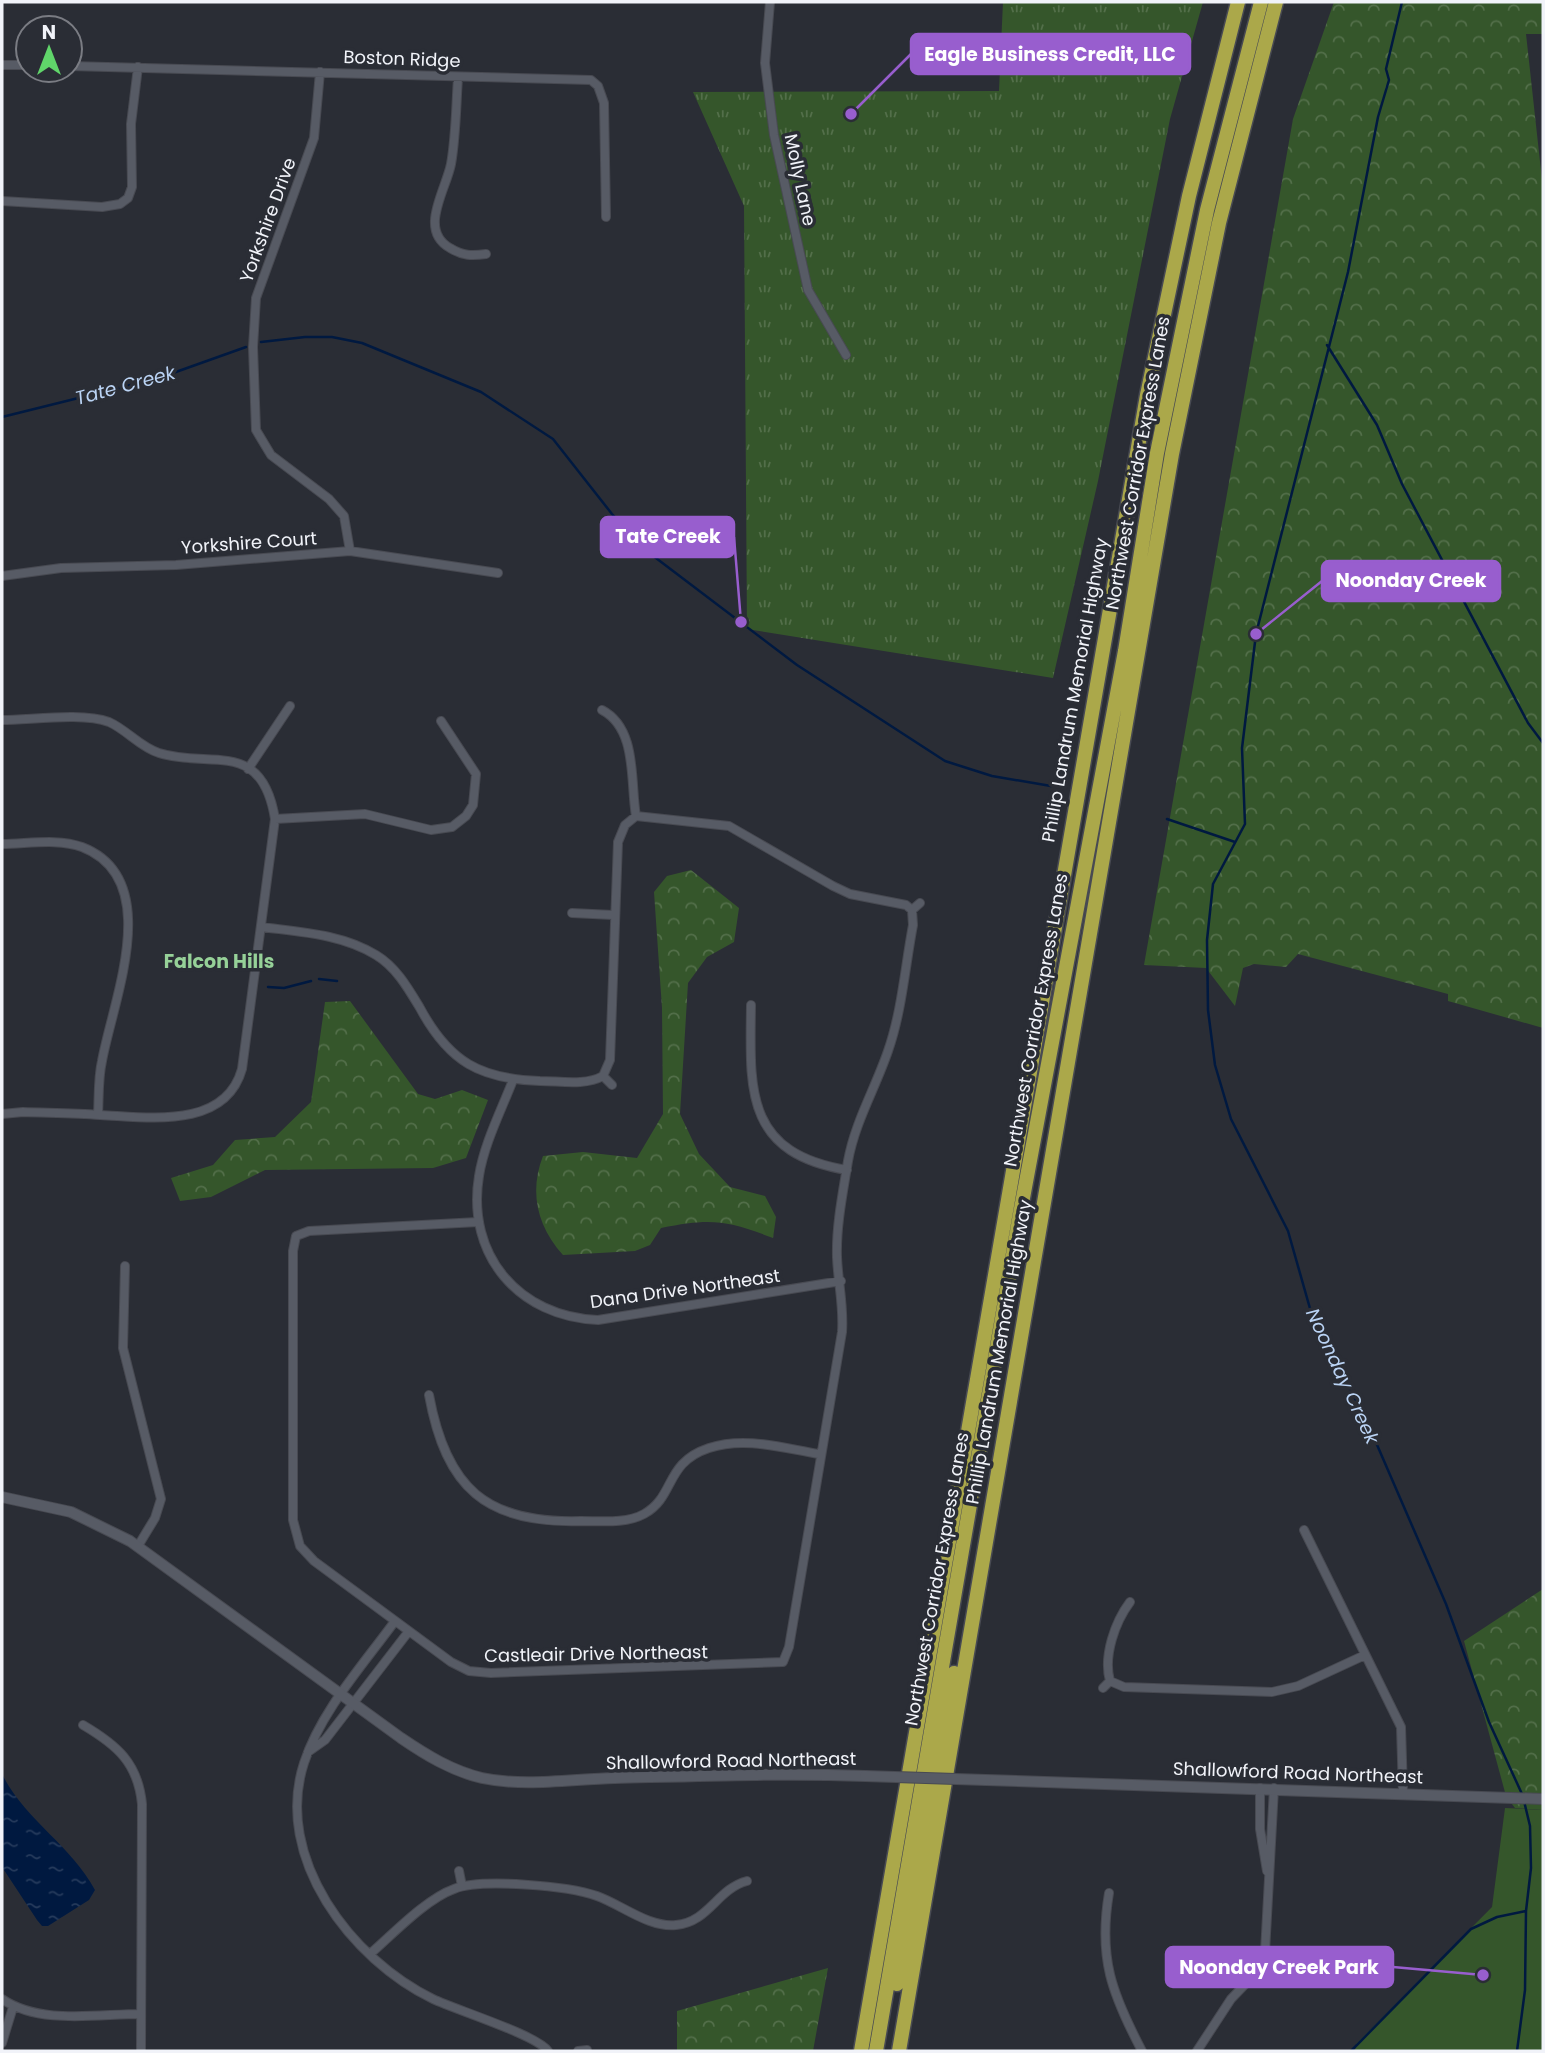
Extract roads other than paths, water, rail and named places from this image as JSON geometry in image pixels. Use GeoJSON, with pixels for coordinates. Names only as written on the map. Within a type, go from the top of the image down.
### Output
{"type":"FeatureCollection","features":[{"type":"Feature","properties":{"kind":"highway","name":"Phillip Landrum Memorial Highway"},"geometry":{"type":"LineString","coordinates":[[860,2051],[1147,395],[1188,195],[1238,2]]}},
{"type":"Feature","properties":{"kind":"highway","name":"Northwest Corridor Express Lanes"},"geometry":{"type":"LineString","coordinates":[[876,2051],[1006,1293],[1125,651],[1157,453],[1207,209],[1261,2]]}},
{"type":"Feature","properties":{"kind":"highway","name":"Phillip Landrum Memorial Highway"},"geometry":{"type":"LineString","coordinates":[[899,2051],[1174,443],[1227,190],[1276,2]]}},
{"type":"Feature","properties":{"kind":"highway"},"geometry":{"type":"LineString","coordinates":[[884,2051],[940,1738],[996,1484]]}},
{"type":"Feature","properties":{"kind":"street","name":"Molly Lane"},"geometry":{"type":"LineString","coordinates":[[770,2],[765,63],[774,135],[808,290],[846,355]]}},
{"type":"Feature","properties":{"kind":"street","name":"Boston Ridge"},"geometry":{"type":"LineString","coordinates":[[84,66],[458,78],[592,79],[598,86],[604,103],[606,217]]}},
{"type":"Feature","properties":{"kind":"street"},"geometry":{"type":"LineString","coordinates":[[2,201],[102,208],[120,204],[128,198],[132,187],[131,124],[138,67]]}},
{"type":"Feature","properties":{"kind":"street","name":"Yorkshire Drive"},"geometry":{"type":"LineString","coordinates":[[320,72],[314,138],[256,298],[253,347],[256,430],[271,454],[329,499],[344,516],[350,551]]}},
{"type":"Feature","properties":{"kind":"street"},"geometry":{"type":"LineString","coordinates":[[458,78],[451,163],[438,203],[436,232],[445,246],[461,255],[486,254]]}},
{"type":"Feature","properties":{"kind":"street","name":"Yorkshire Court"},"geometry":{"type":"LineString","coordinates":[[2,576],[61,568],[176,565],[350,551],[498,573]]}},
{"type":"Feature","properties":{"kind":"street"},"geometry":{"type":"LineString","coordinates":[[248,769],[290,706]]}},
{"type":"Feature","properties":{"kind":"street"},"geometry":{"type":"LineString","coordinates":[[602,710],[610,714],[624,733],[636,816]]}},
{"type":"Feature","properties":{"kind":"street"},"geometry":{"type":"LineString","coordinates":[[2,720],[95,719],[118,727],[157,752],[227,759],[248,769],[267,790],[275,819],[242,1069],[239,1079],[229,1093],[204,1109],[171,1119],[2,1114]]}},
{"type":"Feature","properties":{"kind":"street"},"geometry":{"type":"LineString","coordinates":[[275,819],[365,814],[431,830],[452,827],[466,816],[473,805],[478,783],[473,765],[441,721]]}},
{"type":"Feature","properties":{"kind":"street"},"geometry":{"type":"LineString","coordinates":[[262,927],[332,937],[377,956],[404,982],[435,1033],[457,1057],[484,1073],[513,1080],[587,1082],[603,1076],[610,1060],[613,915],[620,836],[625,825],[636,816],[729,826],[841,890],[898,902],[912,911]]}},
{"type":"Feature","properties":{"kind":"street"},"geometry":{"type":"LineString","coordinates":[[2,844],[61,843],[83,848],[107,865],[123,887],[128,911],[126,947],[101,1064],[98,1115]]}},
{"type":"Feature","properties":{"kind":"street"},"geometry":{"type":"LineString","coordinates":[[789,1670],[783,1662],[789,1647],[819,1454],[842,1332],[838,1233],[847,1170],[863,1105],[880,1071],[896,1022],[913,925],[912,911],[920,903]]}},
{"type":"Feature","properties":{"kind":"street"},"geometry":{"type":"LineString","coordinates":[[572,913],[613,915]]}},
{"type":"Feature","properties":{"kind":"street"},"geometry":{"type":"LineString","coordinates":[[751,1005],[750,1075],[764,1122],[771,1134],[789,1149],[818,1163],[847,1170]]}},
{"type":"Feature","properties":{"kind":"street"},"geometry":{"type":"LineString","coordinates":[[603,1076],[612,1085]]}},
{"type":"Feature","properties":{"kind":"street","name":"Dana Drive Northeast"},"geometry":{"type":"LineString","coordinates":[[513,1080],[480,1173],[478,1222],[492,1261],[512,1286],[541,1307],[579,1320],[636,1316],[841,1281]]}},
{"type":"Feature","properties":{"kind":"street","name":"Castleair Drive Northeast"},"geometry":{"type":"LineString","coordinates":[[478,1222],[293,1233],[294,1531],[306,1553],[451,1662],[479,1673],[783,1662]]}},
{"type":"Feature","properties":{"kind":"street"},"geometry":{"type":"LineString","coordinates":[[125,1266],[123,1348],[161,1499],[155,1518],[138,1546]]}},
{"type":"Feature","properties":{"kind":"street"},"geometry":{"type":"LineString","coordinates":[[429,1395],[436,1433],[458,1476],[497,1508],[535,1521],[632,1519],[655,1505],[680,1464],[700,1452],[725,1444],[752,1443],[819,1454]]}},
{"type":"Feature","properties":{"kind":"street","name":"Shallowford Road Northeast"},"geometry":{"type":"LineString","coordinates":[[2,1497],[71,1512],[109,1529],[138,1546],[428,1756],[463,1773],[485,1778],[524,1781],[740,1774],[865,1776],[1403,1792],[1543,1799]]}},
{"type":"Feature","properties":{"kind":"street"},"geometry":{"type":"LineString","coordinates":[[1304,1530],[1401,1727],[1403,1792]]}},
{"type":"Feature","properties":{"kind":"street"},"geometry":{"type":"LineString","coordinates":[[1110,1681],[1108,1663],[1116,1623],[1130,1602]]}},
{"type":"Feature","properties":{"kind":"street"},"geometry":{"type":"LineString","coordinates":[[396,1621],[342,1694],[316,1734],[308,1752],[299,1779],[297,1802],[308,1863],[331,1911],[393,1976],[419,1992],[531,2039],[548,2051]]}},
{"type":"Feature","properties":{"kind":"street"},"geometry":{"type":"LineString","coordinates":[[308,1752],[325,1740],[409,1631]]}},
{"type":"Feature","properties":{"kind":"street"},"geometry":{"type":"LineString","coordinates":[[1110,1681],[1124,1687],[1272,1692],[1298,1686],[1365,1655]]}},
{"type":"Feature","properties":{"kind":"street"},"geometry":{"type":"LineString","coordinates":[[1103,1688],[1110,1681]]}},
{"type":"Feature","properties":{"kind":"street"},"geometry":{"type":"LineString","coordinates":[[83,1725],[120,1749],[139,1782],[142,1804],[141,2051]]}},
{"type":"Feature","properties":{"kind":"street"},"geometry":{"type":"LineString","coordinates":[[1197,2051],[1224,2007],[1256,1973],[1267,1943],[1268,1874],[1260,1829],[1260,1788]]}},
{"type":"Feature","properties":{"kind":"street"},"geometry":{"type":"LineString","coordinates":[[1268,1874],[1272,1859],[1274,1788]]}},
{"type":"Feature","properties":{"kind":"street"},"geometry":{"type":"LineString","coordinates":[[459,1871],[462,1886]]}},
{"type":"Feature","properties":{"kind":"street"},"geometry":{"type":"LineString","coordinates":[[370,1954],[443,1894],[462,1886],[570,1889],[668,1926],[691,1922],[702,1916],[730,1887],[747,1881]]}},
{"type":"Feature","properties":{"kind":"street"},"geometry":{"type":"LineString","coordinates":[[1109,1893],[1104,1946],[1108,1977],[1142,2051]]}},
{"type":"Feature","properties":{"kind":"street"},"geometry":{"type":"LineString","coordinates":[[2,1999],[13,2007],[58,2015],[141,2014]]}},
{"type":"Feature","properties":{"kind":"street"},"geometry":{"type":"LineString","coordinates":[[2,2043],[13,2007]]}},
{"type":"Feature","properties":{"kind":"street"},"geometry":{"type":"LineString","coordinates":[[578,2051],[587,2050]]}},
{"type":"Feature","properties":{"kind":"water"},"geometry":{"type":"Polygon","coordinates":[[[2,1774],[23,1805],[74,1859],[95,1890],[89,1900],[48,1926],[42,1926],[37,1920],[2,1867],[2,1774]]]}},
{"type":"Feature","properties":{"kind":"waterway","name":"Noonday Creek"},"geometry":{"type":"LineString","coordinates":[[1402,2],[1386,69],[1389,80],[1378,117],[1348,272],[1256,634],[1242,748],[1245,824],[1213,884],[1207,940],[1208,1010],[1215,1065],[1231,1119],[1288,1231],[1311,1312],[1368,1424],[1446,1604],[1489,1722],[1522,1794]]}},
{"type":"Feature","properties":{"kind":"waterway","name":"Tate Creek"},"geometry":{"type":"LineString","coordinates":[[261,342],[332,337],[362,343],[481,392],[553,439],[612,514],[648,552],[797,665],[945,761],[992,776],[1051,786]]}},
{"type":"Feature","properties":{"kind":"waterway"},"geometry":{"type":"LineString","coordinates":[[1327,345],[1377,425],[1402,484],[1528,723],[1543,743]]}},
{"type":"Feature","properties":{"kind":"waterway","name":"Tate Creek"},"geometry":{"type":"LineString","coordinates":[[2,417],[159,378],[246,347]]}},
{"type":"Feature","properties":{"kind":"waterway","name":"Tate Creek"},"geometry":{"type":"LineString","coordinates":[[1167,819],[1235,842]]}},
{"type":"Feature","properties":{"kind":"waterway"},"geometry":{"type":"LineString","coordinates":[[319,979],[337,981]]}},
{"type":"Feature","properties":{"kind":"waterway"},"geometry":{"type":"LineString","coordinates":[[268,987],[284,988],[311,981]]}},
{"type":"Feature","properties":{"kind":"waterway","name":"Noonday Creek"},"geometry":{"type":"LineString","coordinates":[[1517,2051],[1525,1990],[1526,1911],[1531,1868],[1530,1826],[1524,1801]]}},
{"type":"Feature","properties":{"kind":"waterway"},"geometry":{"type":"LineString","coordinates":[[1351,2051],[1471,1929],[1497,1917],[1526,1911]]}},
{"type":"Feature","properties":{"kind":"place","name":"Eagle Business Credit, LLC"},"geometry":{"type":"Point","coordinates":[851,114]}},
{"type":"Feature","properties":{"kind":"place","name":"Tate Creek"},"geometry":{"type":"Point","coordinates":[741,622]}},
{"type":"Feature","properties":{"kind":"place","name":"Noonday Creek"},"geometry":{"type":"Point","coordinates":[1256,634]}},
{"type":"Feature","properties":{"kind":"place","name":"Noonday Creek Park"},"geometry":{"type":"Point","coordinates":[1483,1975]}},
{"type":"Feature","properties":{"kind":"district","name":"Falcon Hills"},"geometry":{"type":"Point","coordinates":[219,961]}}]}
